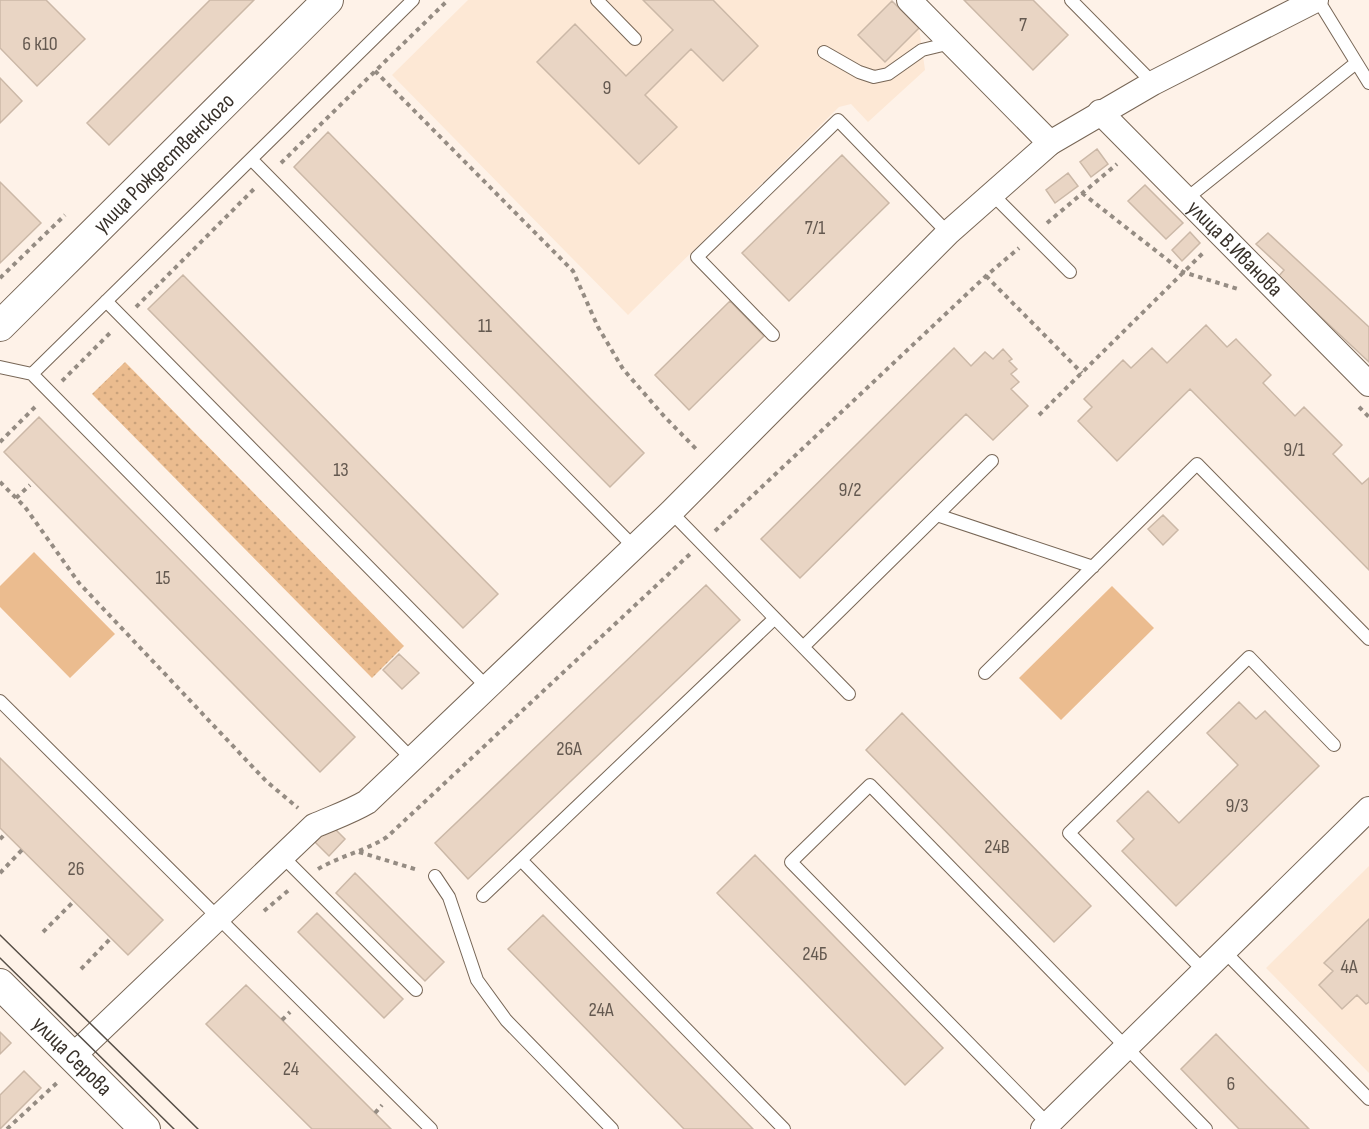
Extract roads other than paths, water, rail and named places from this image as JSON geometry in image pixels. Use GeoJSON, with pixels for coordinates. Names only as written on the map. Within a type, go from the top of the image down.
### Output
{"type":"FeatureCollection","features":[{"type":"Feature","properties":{"kind":"street","name":"улица Рождественского"},"geometry":{"type":"LineString","coordinates":[[0,326],[328,0]]}},
{"type":"Feature","properties":{"kind":"street"},"geometry":{"type":"LineString","coordinates":[[909,0],[1050,143]]}},
{"type":"Feature","properties":{"kind":"street"},"geometry":{"type":"LineString","coordinates":[[76,1059],[314,826],[350,813],[367,801],[412,759],[671,512],[948,233],[1050,143],[1153,83],[1317,0]]}},
{"type":"Feature","properties":{"kind":"street","name":"улица В.Иванова"},"geometry":{"type":"LineString","coordinates":[[1100,112],[1186,199],[1361,392]]}},
{"type":"Feature","properties":{"kind":"street"},"geometry":{"type":"LineString","coordinates":[[1045,1126],[1369,809]]}},
{"type":"Feature","properties":{"kind":"street","name":"улица Серова"},"geometry":{"type":"LineString","coordinates":[[0,984],[145,1129]]}},
{"type":"Feature","properties":{"kind":"lane"},"geometry":{"type":"LineString","coordinates":[[32,374],[413,0]]}},
{"type":"Feature","properties":{"kind":"lane"},"geometry":{"type":"LineString","coordinates":[[597,0],[635,39]]}},
{"type":"Feature","properties":{"kind":"lane"},"geometry":{"type":"LineString","coordinates":[[1071,0],[1153,83]]}},
{"type":"Feature","properties":{"kind":"lane"},"geometry":{"type":"LineString","coordinates":[[1317,0],[1369,83]]}},
{"type":"Feature","properties":{"kind":"lane"},"geometry":{"type":"LineString","coordinates":[[824,52],[859,72],[874,77],[888,74],[922,50],[951,43]]}},
{"type":"Feature","properties":{"kind":"lane"},"geometry":{"type":"LineString","coordinates":[[1186,199],[1356,63]]}},
{"type":"Feature","properties":{"kind":"lane"},"geometry":{"type":"LineString","coordinates":[[773,335],[697,257],[838,120],[948,233]]}},
{"type":"Feature","properties":{"kind":"lane"},"geometry":{"type":"LineString","coordinates":[[251,159],[634,547]]}},
{"type":"Feature","properties":{"kind":"lane"},"geometry":{"type":"LineString","coordinates":[[992,194],[1070,272]]}},
{"type":"Feature","properties":{"kind":"lane"},"geometry":{"type":"LineString","coordinates":[[106,301],[487,687]]}},
{"type":"Feature","properties":{"kind":"lane"},"geometry":{"type":"LineString","coordinates":[[0,367],[32,374],[412,759]]}},
{"type":"Feature","properties":{"kind":"lane"},"geometry":{"type":"LineString","coordinates":[[803,647],[992,461]]}},
{"type":"Feature","properties":{"kind":"lane"},"geometry":{"type":"LineString","coordinates":[[985,673],[1197,464],[1369,639]]}},
{"type":"Feature","properties":{"kind":"lane"},"geometry":{"type":"LineString","coordinates":[[671,512],[849,694]]}},
{"type":"Feature","properties":{"kind":"lane"},"geometry":{"type":"LineString","coordinates":[[937,515],[1093,567]]}},
{"type":"Feature","properties":{"kind":"lane"},"geometry":{"type":"LineString","coordinates":[[483,896],[774,619]]}},
{"type":"Feature","properties":{"kind":"lane"},"geometry":{"type":"LineString","coordinates":[[1204,971],[1069,833],[1249,657],[1334,745]]}},
{"type":"Feature","properties":{"kind":"lane"},"geometry":{"type":"LineString","coordinates":[[0,701],[431,1129]]}},
{"type":"Feature","properties":{"kind":"lane"},"geometry":{"type":"LineString","coordinates":[[1045,1126],[791,862],[870,785],[1206,1129]]}},
{"type":"Feature","properties":{"kind":"lane"},"geometry":{"type":"LineString","coordinates":[[283,857],[416,990]]}},
{"type":"Feature","properties":{"kind":"lane"},"geometry":{"type":"LineString","coordinates":[[521,860],[784,1129]]}},
{"type":"Feature","properties":{"kind":"lane"},"geometry":{"type":"LineString","coordinates":[[435,876],[449,897],[477,980],[506,1020],[612,1129]]}},
{"type":"Feature","properties":{"kind":"lane"},"geometry":{"type":"LineString","coordinates":[[1224,951],[1369,1099]]}},
{"type":"Feature","properties":{"kind":"tram line"},"geometry":{"type":"LineString","coordinates":[[0,935],[198,1129]]}},
{"type":"Feature","properties":{"kind":"tram line"},"geometry":{"type":"LineString","coordinates":[[0,958],[174,1129]]}}]}
